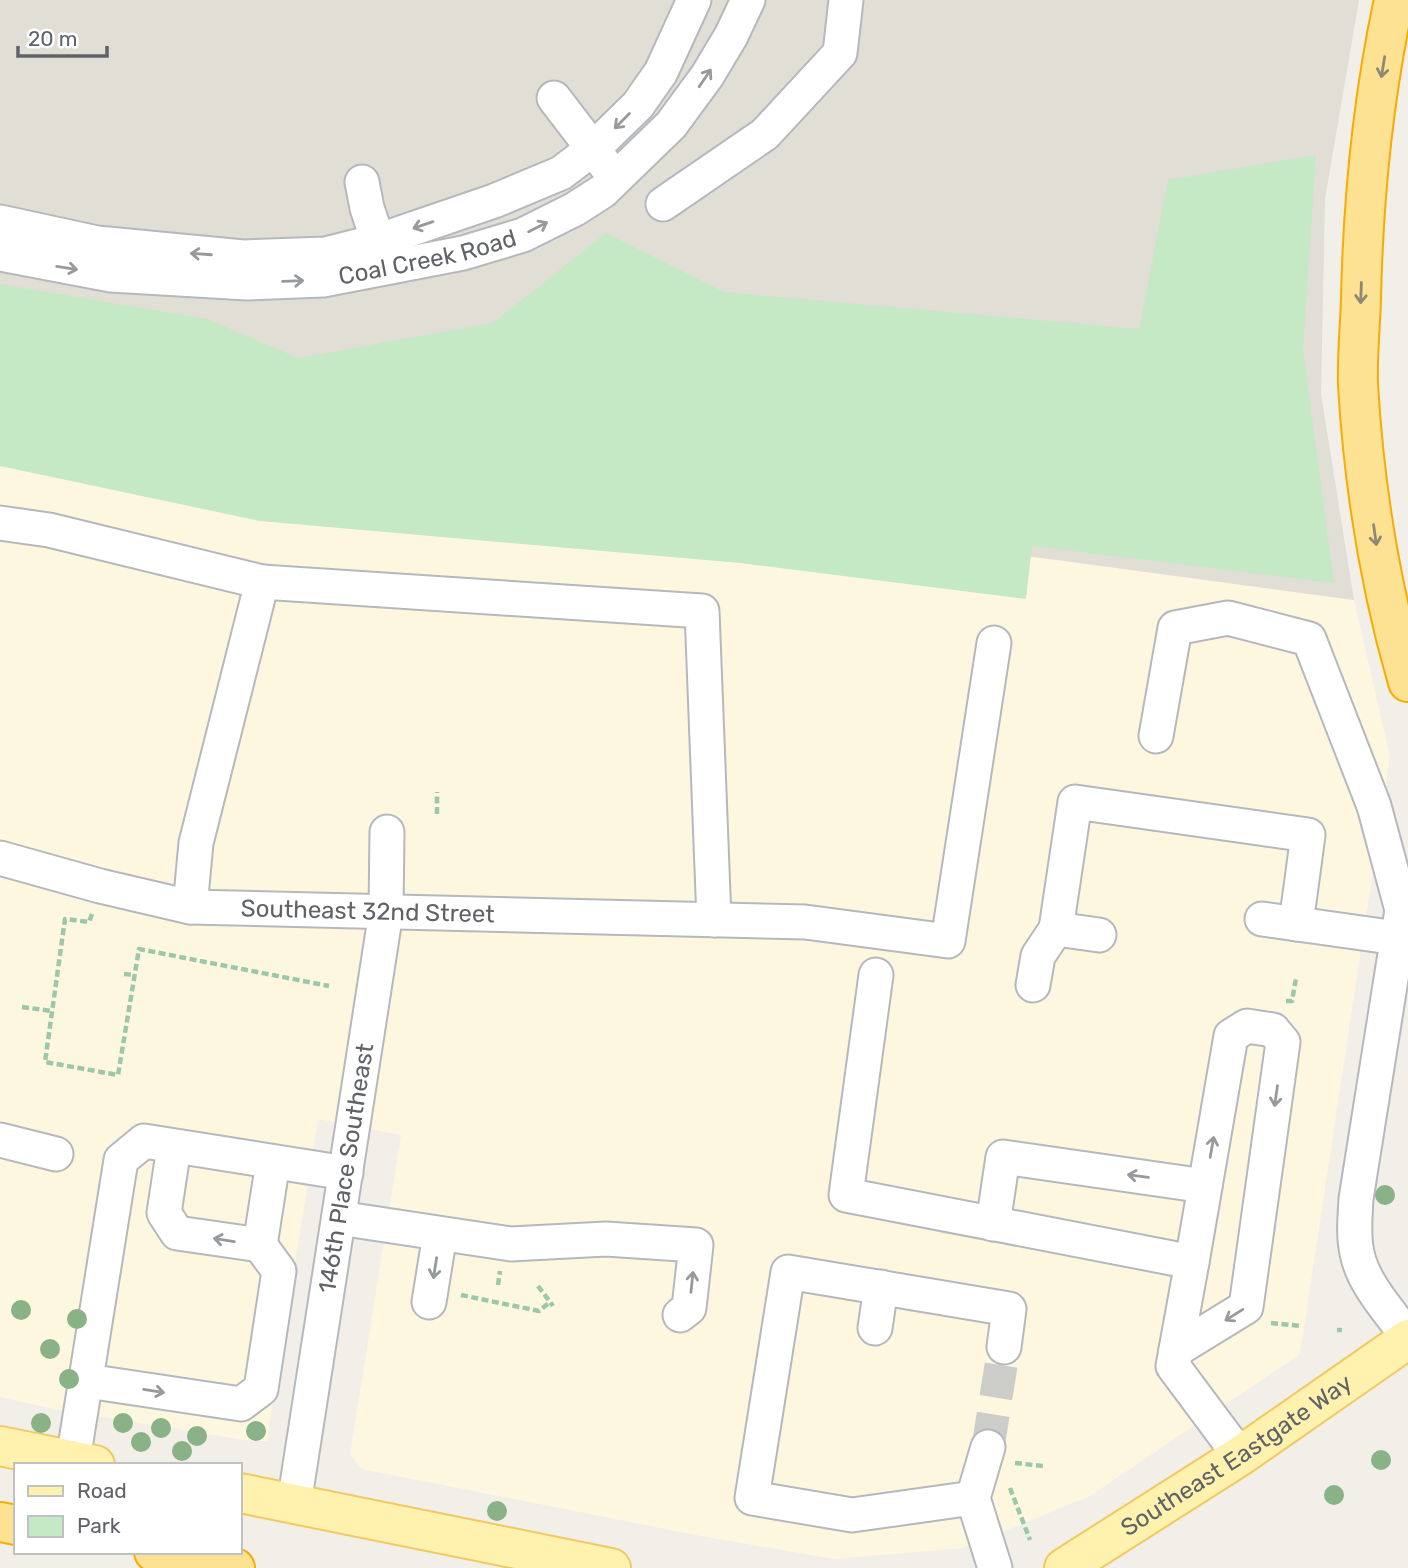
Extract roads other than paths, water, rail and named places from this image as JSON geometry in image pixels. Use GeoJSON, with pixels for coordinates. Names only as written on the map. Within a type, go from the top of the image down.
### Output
{"type":"FeatureCollection","features":[{"type":"Feature","properties":{"kind":"highway"},"geometry":{"type":"LineString","coordinates":[[1394,0],[1370,152],[1362,255],[1358,382],[1366,467],[1380,563],[1408,682]]}},
{"type":"Feature","properties":{"kind":"highway"},"geometry":{"type":"LineString","coordinates":[[164,1554],[235,1568]]}},
{"type":"Feature","properties":{"kind":"main road","name":"Southeast Eastgate Way"},"geometry":{"type":"LineString","coordinates":[[1064,1568],[1240,1456],[1408,1338]]}},
{"type":"Feature","properties":{"kind":"main road"},"geometry":{"type":"LineString","coordinates":[[0,1446],[84,1463]]}},
{"type":"Feature","properties":{"kind":"main road"},"geometry":{"type":"LineString","coordinates":[[242,1493],[611,1568]]}},
{"type":"Feature","properties":{"kind":"street","name":"Coal Creek Road"},"geometry":{"type":"LineString","coordinates":[[0,254],[111,275],[223,282],[323,280],[561,173],[594,148],[638,105],[661,72],[694,0]]}},
{"type":"Feature","properties":{"kind":"street","name":"Coal Creek Road"},"geometry":{"type":"LineString","coordinates":[[0,222],[97,243],[243,257],[463,253],[523,235],[575,209],[616,180],[671,125],[707,76],[731,36],[748,0]]}},
{"type":"Feature","properties":{"kind":"street"},"geometry":{"type":"LineString","coordinates":[[663,204],[765,134],[831,63],[840,52],[846,0]]}},
{"type":"Feature","properties":{"kind":"street"},"geometry":{"type":"LineString","coordinates":[[554,99],[616,180]]}},
{"type":"Feature","properties":{"kind":"street"},"geometry":{"type":"LineString","coordinates":[[362,181],[382,254]]}},
{"type":"Feature","properties":{"kind":"street"},"geometry":{"type":"LineString","coordinates":[[0,523],[49,530],[262,582],[702,611],[728,920]]}},
{"type":"Feature","properties":{"kind":"street"},"geometry":{"type":"LineString","coordinates":[[190,907],[196,843],[262,582]]}},
{"type":"Feature","properties":{"kind":"street"},"geometry":{"type":"LineString","coordinates":[[1156,736],[1175,628],[1228,618],[1309,639],[1374,806],[1399,924],[1356,1199],[1354,1230],[1357,1254],[1364,1273],[1408,1338]]}},
{"type":"Feature","properties":{"kind":"street","name":"Southeast 32nd Street"},"geometry":{"type":"LineString","coordinates":[[0,858],[100,886],[190,907],[805,922],[948,940],[995,643]]}},
{"type":"Feature","properties":{"kind":"street"},"geometry":{"type":"LineString","coordinates":[[1033,985],[1038,956],[1056,929],[1075,802],[1308,835],[1296,923]]}},
{"type":"Feature","properties":{"kind":"street","name":"146th Place Southeast"},"geometry":{"type":"LineString","coordinates":[[294,1504],[386,912],[387,832]]}},
{"type":"Feature","properties":{"kind":"street"},"geometry":{"type":"LineString","coordinates":[[1262,919],[1296,923],[1399,924]]}},
{"type":"Feature","properties":{"kind":"street"},"geometry":{"type":"LineString","coordinates":[[1056,929],[1098,934]]}},
{"type":"Feature","properties":{"kind":"street"},"geometry":{"type":"LineString","coordinates":[[876,975],[846,1195],[1192,1262]]}},
{"type":"Feature","properties":{"kind":"street"},"geometry":{"type":"LineString","coordinates":[[1176,1350],[1246,1307],[1283,1042],[1273,1030],[1247,1026],[1231,1036],[1173,1366],[1240,1456]]}},
{"type":"Feature","properties":{"kind":"street"},"geometry":{"type":"LineString","coordinates":[[0,1140],[56,1154]]}},
{"type":"Feature","properties":{"kind":"street"},"geometry":{"type":"LineString","coordinates":[[84,1463],[88,1377],[121,1160],[144,1141],[346,1173]]}},
{"type":"Feature","properties":{"kind":"street"},"geometry":{"type":"LineString","coordinates":[[88,1377],[241,1404],[261,1389],[279,1271],[260,1245],[177,1233],[164,1213],[174,1147]]}},
{"type":"Feature","properties":{"kind":"street"},"geometry":{"type":"LineString","coordinates":[[993,1224],[1003,1157],[1205,1186]]}},
{"type":"Feature","properties":{"kind":"street"},"geometry":{"type":"LineString","coordinates":[[260,1245],[274,1162]]}},
{"type":"Feature","properties":{"kind":"street"},"geometry":{"type":"LineString","coordinates":[[339,1218],[511,1244],[606,1239],[696,1245],[689,1308],[680,1315]]}},
{"type":"Feature","properties":{"kind":"street"},"geometry":{"type":"LineString","coordinates":[[440,1234],[443,1298]]}},
{"type":"Feature","properties":{"kind":"street"},"geometry":{"type":"LineString","coordinates":[[973,1499],[852,1515],[752,1497],[788,1272],[1009,1309],[1004,1347]]}},
{"type":"Feature","properties":{"kind":"street"},"geometry":{"type":"LineString","coordinates":[[875,1328],[881,1287]]}},
{"type":"Feature","properties":{"kind":"street"},"geometry":{"type":"LineString","coordinates":[[988,1447],[973,1499],[995,1568]]}},
{"type":"Feature","properties":{"kind":"tunnel"},"geometry":{"type":"LineString","coordinates":[[988,1447],[1004,1347]]}}]}
